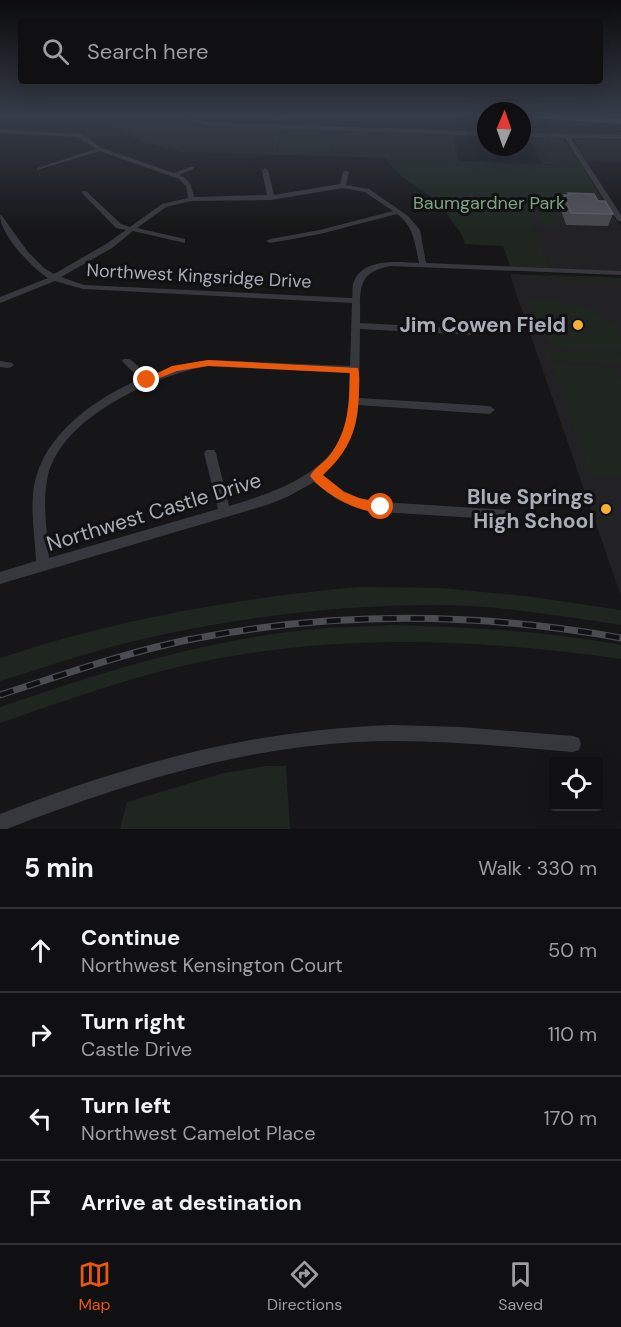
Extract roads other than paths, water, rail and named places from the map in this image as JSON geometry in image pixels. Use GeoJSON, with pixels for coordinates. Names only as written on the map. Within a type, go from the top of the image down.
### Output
{"type":"FeatureCollection","features":[{"type":"Feature","properties":{"kind":"street"},"geometry":{"type":"LineString","coordinates":[[39,169],[88,153]]}},
{"type":"Feature","properties":{"kind":"street"},"geometry":{"type":"LineString","coordinates":[[110,153],[175,175],[189,186],[191,199]]}},
{"type":"Feature","properties":{"kind":"street"},"geometry":{"type":"LineString","coordinates":[[578,153],[621,220]]}},
{"type":"Feature","properties":{"kind":"street"},"geometry":{"type":"LineString","coordinates":[[175,175],[192,168]]}},
{"type":"Feature","properties":{"kind":"street"},"geometry":{"type":"LineString","coordinates":[[265,170],[271,198]]}},
{"type":"Feature","properties":{"kind":"street"},"geometry":{"type":"LineString","coordinates":[[344,186],[346,172]]}},
{"type":"Feature","properties":{"kind":"street"},"geometry":{"type":"LineString","coordinates":[[0,300],[52,279],[109,246],[164,205],[191,199],[271,198],[344,186],[374,194],[398,212],[416,230],[423,265]]}},
{"type":"Feature","properties":{"kind":"street"},"geometry":{"type":"LineString","coordinates":[[84,192],[113,222],[131,230],[182,241]]}},
{"type":"Feature","properties":{"kind":"street"},"geometry":{"type":"LineString","coordinates":[[270,241],[341,227],[398,212]]}},
{"type":"Feature","properties":{"kind":"street","name":"Northwest Kingsridge Drive"},"geometry":{"type":"LineString","coordinates":[[0,216],[34,266],[52,279],[99,290],[357,301]]}},
{"type":"Feature","properties":{"kind":"street"},"geometry":{"type":"LineString","coordinates":[[43,565],[40,486],[50,458],[59,442],[81,420],[147,380],[176,368],[208,363],[355,370],[357,284],[360,278],[373,268],[391,264],[621,275]]}},
{"type":"Feature","properties":{"kind":"street"},"geometry":{"type":"LineString","coordinates":[[356,326],[474,332]]}},
{"type":"Feature","properties":{"kind":"street"},"geometry":{"type":"LineString","coordinates":[[127,361],[147,380]]}},
{"type":"Feature","properties":{"kind":"street","name":"Northwest Castle Drive"},"geometry":{"type":"LineString","coordinates":[[0,578],[270,499],[294,489],[315,476],[344,444],[353,416],[355,370]]}},
{"type":"Feature","properties":{"kind":"street"},"geometry":{"type":"LineString","coordinates":[[354,401],[490,410]]}},
{"type":"Feature","properties":{"kind":"street"},"geometry":{"type":"LineString","coordinates":[[210,453],[225,512]]}},
{"type":"Feature","properties":{"kind":"street"},"geometry":{"type":"LineString","coordinates":[[315,476],[340,495],[357,503],[381,507],[509,515]]}},
{"type":"Feature","properties":{"kind":"street"},"geometry":{"type":"LineString","coordinates":[[0,823],[121,779],[232,750],[284,742],[352,735],[434,733],[573,744]]}},
{"type":"Feature","properties":{"kind":"railway"},"geometry":{"type":"LineString","coordinates":[[0,695],[163,645],[296,624],[404,618],[459,620],[513,623],[621,638]]}},
{"type":"Feature","properties":{"kind":"place","name":"Jim Cowen Field"},"geometry":{"type":"Point","coordinates":[578,325]}},
{"type":"Feature","properties":{"kind":"place","name":"Blue Springs High School"},"geometry":{"type":"Point","coordinates":[606,509]}},
{"type":"Feature","properties":{"kind":"park label","name":"Baumgardner Park"},"geometry":{"type":"Point","coordinates":[489,203]}}]}
